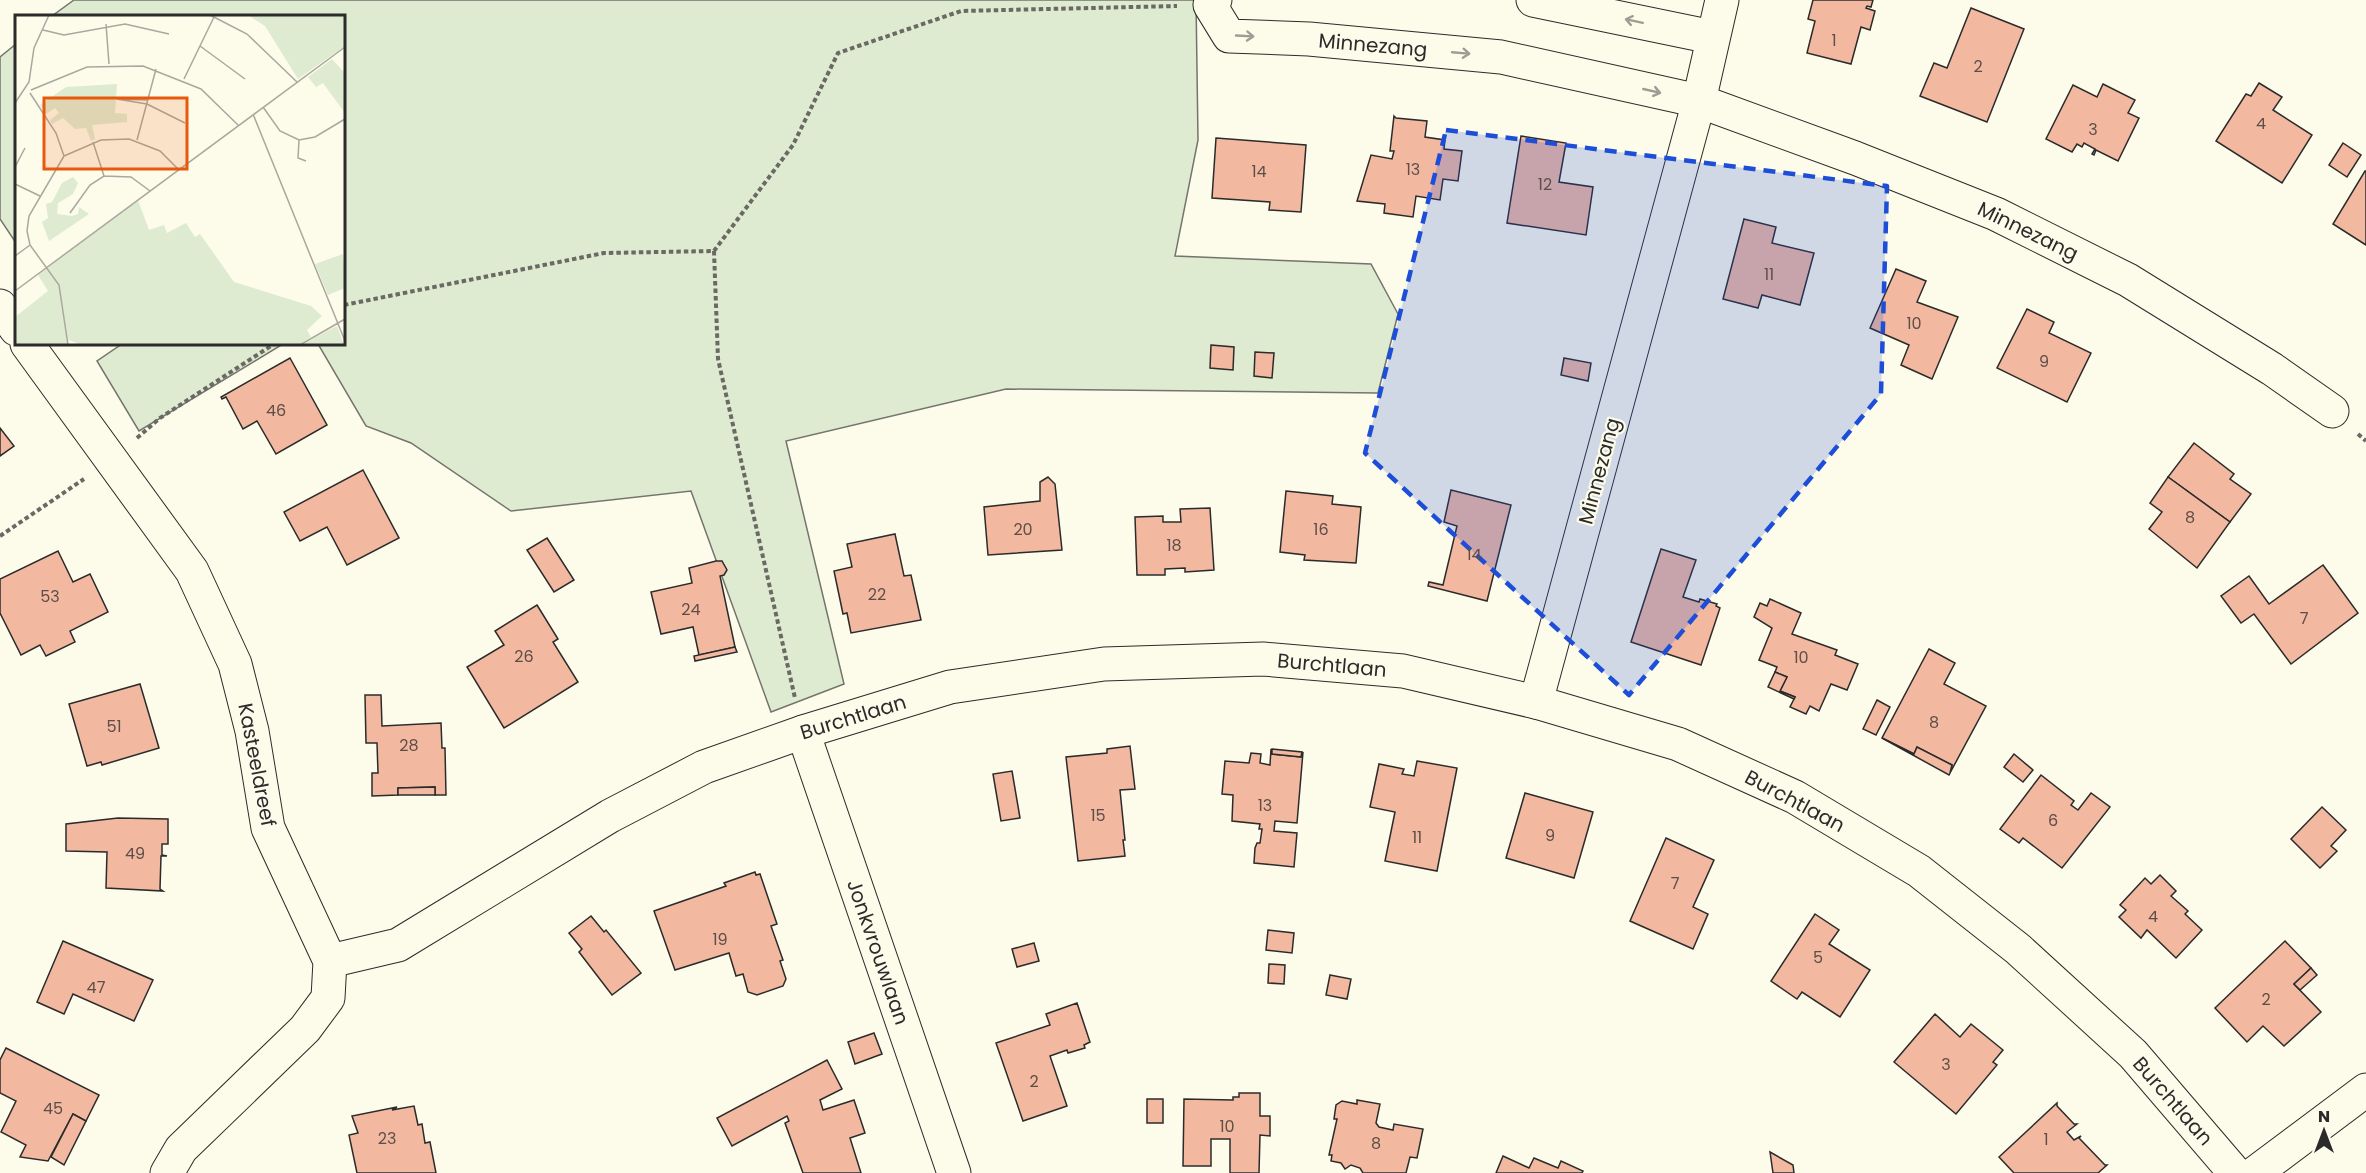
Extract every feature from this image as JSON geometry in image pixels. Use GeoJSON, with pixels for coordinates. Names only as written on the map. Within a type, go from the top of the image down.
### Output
{"type":"FeatureCollection","features":[{"type":"Feature","properties":{"kind":"street"},"geometry":{"type":"LineString","coordinates":[[1533,0],[1712,37]]}},
{"type":"Feature","properties":{"kind":"street","name":"Minnezang"},"geometry":{"type":"LineString","coordinates":[[1536,702],[1699,101],[1722,0]]}},
{"type":"Feature","properties":{"kind":"street","name":"Minnezang"},"geometry":{"type":"LineString","coordinates":[[1213,3],[1229,36],[1309,39],[1501,57],[1699,101],[1855,158],[1996,214],[2128,280],[2272,369],[2332,411]]}},
{"type":"Feature","properties":{"kind":"street"},"geometry":{"type":"LineString","coordinates":[[0,306],[15,328]]}},
{"type":"Feature","properties":{"kind":"street","name":"Kasteeldreef"},"geometry":{"type":"LineString","coordinates":[[28,345],[192,571],[235,664],[252,731],[268,828],[330,961],[328,998],[305,1029],[182,1149],[167,1173]]}},
{"type":"Feature","properties":{"kind":"street","name":"Burchtlaan"},"geometry":{"type":"LineString","coordinates":[[330,961],[399,945],[620,811],[704,767],[803,732],[950,687],[1104,664],[1263,659],[1403,671],[1536,702],[1678,744],[1795,797],[1919,871],[2018,949],[2133,1054],[2235,1173]]}},
{"type":"Feature","properties":{"kind":"street","name":"Jonkvrouwlaan"},"geometry":{"type":"LineString","coordinates":[[803,732],[954,1173]]}},
{"type":"Feature","properties":{"kind":"street"},"geometry":{"type":"LineString","coordinates":[[2255,1173],[2366,1090]]}},
{"type":"Feature","properties":{"kind":"path"},"geometry":{"type":"LineString","coordinates":[[803,732],[718,359],[714,251],[793,145],[838,53],[961,11],[1213,3]]}},
{"type":"Feature","properties":{"kind":"path"},"geometry":{"type":"LineString","coordinates":[[345,305],[604,253],[714,251]]}},
{"type":"Feature","properties":{"kind":"path"},"geometry":{"type":"LineString","coordinates":[[0,536],[111,460],[160,418],[272,345]]}},
{"type":"Feature","properties":{"kind":"highlighted area"},"geometry":{"type":"Polygon","coordinates":[[[1446,130],[1887,186],[1881,394],[1629,695],[1365,453],[1446,130]]]}},
{"type":"Feature","properties":{"kind":"green space"},"geometry":{"type":"Polygon","coordinates":[[[74,0],[1196,0],[1198,140],[1175,256],[1371,264],[1398,314],[1378,393],[1006,389],[786,441],[844,684],[771,712],[691,491],[511,511],[411,443],[366,426],[319,345],[345,345],[345,15],[53,15],[74,0]]]}},
{"type":"Feature","properties":{"kind":"green space"},"geometry":{"type":"Polygon","coordinates":[[[15,45],[15,242],[0,219],[0,57],[15,45]]]}},
{"type":"Feature","properties":{"kind":"green space"},"geometry":{"type":"Polygon","coordinates":[[[121,345],[281,345],[139,431],[97,361],[121,345]]]}},
{"type":"Feature","properties":{"kind":"building"},"geometry":{"type":"Polygon","coordinates":[[[1813,0],[1873,0],[1871,7],[1866,8],[1875,11],[1870,30],[1861,27],[1851,64],[1807,53],[1815,21],[1808,19],[1813,0]]]}},
{"type":"Feature","properties":{"kind":"building"},"geometry":{"type":"Polygon","coordinates":[[[1971,8],[2024,29],[1987,122],[1920,96],[1934,63],[1947,68],[1971,8]]]}},
{"type":"Feature","properties":{"kind":"building"},"geometry":{"type":"Polygon","coordinates":[[[2259,83],[2282,97],[2273,110],[2312,135],[2282,183],[2216,141],[2246,94],[2251,96],[2259,83]]]}},
{"type":"Feature","properties":{"kind":"building"},"geometry":{"type":"Polygon","coordinates":[[[2103,84],[2135,100],[2128,113],[2139,118],[2118,161],[2096,150],[2094,155],[2092,154],[2095,149],[2084,143],[2082,147],[2077,144],[2072,152],[2046,139],[2073,85],[2097,97],[2103,84]]]}},
{"type":"Feature","properties":{"kind":"building"},"geometry":{"type":"Polygon","coordinates":[[[1394,116],[1427,121],[1425,137],[1445,140],[1444,149],[1462,151],[1458,181],[1443,179],[1440,200],[1416,196],[1413,217],[1384,213],[1385,204],[1357,201],[1371,155],[1392,159],[1394,151],[1390,151],[1394,116]]]}},
{"type":"Feature","properties":{"kind":"building"},"geometry":{"type":"Polygon","coordinates":[[[1521,136],[1566,143],[1559,182],[1593,187],[1586,235],[1507,223],[1521,136]]]}},
{"type":"Feature","properties":{"kind":"building"},"geometry":{"type":"Polygon","coordinates":[[[1216,138],[1306,145],[1301,212],[1269,210],[1270,202],[1212,198],[1216,138]]]}},
{"type":"Feature","properties":{"kind":"building"},"geometry":{"type":"Polygon","coordinates":[[[2343,143],[2361,155],[2347,177],[2329,165],[2343,143]]]}},
{"type":"Feature","properties":{"kind":"building"},"geometry":{"type":"Polygon","coordinates":[[[2366,171],[2366,245],[2333,224],[2366,171]]]}},
{"type":"Feature","properties":{"kind":"building"},"geometry":{"type":"Polygon","coordinates":[[[1744,219],[1776,227],[1772,243],[1814,253],[1800,305],[1762,295],[1758,308],[1723,299],[1744,219]]]}},
{"type":"Feature","properties":{"kind":"building"},"geometry":{"type":"Polygon","coordinates":[[[1896,269],[1926,281],[1917,302],[1958,317],[1932,379],[1901,365],[1909,345],[1870,328],[1896,269]]]}},
{"type":"Feature","properties":{"kind":"building"},"geometry":{"type":"Polygon","coordinates":[[[2027,309],[2054,322],[2049,333],[2091,353],[2067,402],[1997,368],[2027,309]]]}},
{"type":"Feature","properties":{"kind":"building"},"geometry":{"type":"Polygon","coordinates":[[[1211,345],[1234,347],[1233,370],[1210,368],[1211,345]]]}},
{"type":"Feature","properties":{"kind":"building"},"geometry":{"type":"Polygon","coordinates":[[[1255,352],[1274,353],[1272,378],[1254,376],[1255,352]]]}},
{"type":"Feature","properties":{"kind":"building"},"geometry":{"type":"Polygon","coordinates":[[[290,358],[327,425],[276,454],[257,421],[243,429],[226,397],[222,399],[221,397],[290,358]]]}},
{"type":"Feature","properties":{"kind":"building"},"geometry":{"type":"Polygon","coordinates":[[[1564,358],[1591,363],[1588,381],[1561,375],[1564,358]]]}},
{"type":"Feature","properties":{"kind":"building"},"geometry":{"type":"Polygon","coordinates":[[[0,428],[14,446],[0,456],[0,428]]]}},
{"type":"Feature","properties":{"kind":"building"},"geometry":{"type":"Polygon","coordinates":[[[2194,443],[2234,474],[2230,479],[2251,494],[2230,522],[2168,477],[2194,443]]]}},
{"type":"Feature","properties":{"kind":"building"},"geometry":{"type":"Polygon","coordinates":[[[363,470],[399,538],[347,565],[327,527],[300,541],[284,512],[363,470]]]}},
{"type":"Feature","properties":{"kind":"building"},"geometry":{"type":"Polygon","coordinates":[[[1048,477],[1055,484],[1062,550],[988,555],[984,507],[1040,501],[1040,482],[1048,477]]]}},
{"type":"Feature","properties":{"kind":"building"},"geometry":{"type":"Polygon","coordinates":[[[2168,477],[2230,522],[2197,568],[2149,529],[2162,512],[2150,503],[2168,477]]]}},
{"type":"Feature","properties":{"kind":"building"},"geometry":{"type":"Polygon","coordinates":[[[1451,490],[1511,505],[1487,601],[1428,586],[1429,582],[1443,585],[1457,526],[1444,522],[1451,490]]]}},
{"type":"Feature","properties":{"kind":"building"},"geometry":{"type":"Polygon","coordinates":[[[1286,491],[1333,496],[1332,504],[1361,507],[1356,563],[1304,560],[1305,555],[1280,552],[1286,491]]]}},
{"type":"Feature","properties":{"kind":"building"},"geometry":{"type":"Polygon","coordinates":[[[1210,508],[1214,570],[1185,572],[1185,568],[1165,569],[1165,575],[1137,575],[1135,517],[1163,516],[1163,522],[1181,522],[1180,509],[1210,508]]]}},
{"type":"Feature","properties":{"kind":"building"},"geometry":{"type":"Polygon","coordinates":[[[895,534],[904,576],[911,575],[921,620],[851,633],[847,613],[843,614],[834,571],[852,567],[847,544],[895,534]]]}},
{"type":"Feature","properties":{"kind":"building"},"geometry":{"type":"Polygon","coordinates":[[[547,538],[574,580],[554,592],[527,550],[547,538]]]}},
{"type":"Feature","properties":{"kind":"building"},"geometry":{"type":"Polygon","coordinates":[[[1661,549],[1696,560],[1683,597],[1717,604],[1716,606],[1720,608],[1701,665],[1631,642],[1661,549]]]}},
{"type":"Feature","properties":{"kind":"building"},"geometry":{"type":"Polygon","coordinates":[[[58,551],[73,582],[90,574],[108,612],[70,631],[75,642],[46,656],[40,645],[21,655],[0,613],[0,579],[58,551]]]}},
{"type":"Feature","properties":{"kind":"building"},"geometry":{"type":"Polygon","coordinates":[[[722,561],[727,570],[724,575],[720,576],[735,647],[699,655],[693,627],[661,634],[651,592],[692,583],[689,568],[722,561]]]}},
{"type":"Feature","properties":{"kind":"building"},"geometry":{"type":"Polygon","coordinates":[[[2323,565],[2358,613],[2291,664],[2254,614],[2241,623],[2221,596],[2249,576],[2269,604],[2323,565]]]}},
{"type":"Feature","properties":{"kind":"building"},"geometry":{"type":"Polygon","coordinates":[[[1770,599],[1801,613],[1792,634],[1837,650],[1835,655],[1858,664],[1847,690],[1831,684],[1819,711],[1810,706],[1806,714],[1790,707],[1795,697],[1780,691],[1787,677],[1775,672],[1777,667],[1759,660],[1772,628],[1754,617],[1760,603],[1767,606],[1770,599]]]}},
{"type":"Feature","properties":{"kind":"building"},"geometry":{"type":"Polygon","coordinates":[[[537,605],[558,639],[553,642],[578,682],[504,728],[467,667],[504,645],[495,631],[537,605]]]}},
{"type":"Feature","properties":{"kind":"building"},"geometry":{"type":"Polygon","coordinates":[[[735,647],[737,652],[695,661],[694,656],[735,647]]]}},
{"type":"Feature","properties":{"kind":"building"},"geometry":{"type":"Polygon","coordinates":[[[1929,649],[1955,663],[1944,684],[1986,706],[1950,773],[1952,765],[1917,747],[1914,754],[1882,738],[1929,649]]]}},
{"type":"Feature","properties":{"kind":"building"},"geometry":{"type":"Polygon","coordinates":[[[1775,672],[1787,677],[1780,691],[1795,697],[1794,699],[1768,687],[1775,672]]]}},
{"type":"Feature","properties":{"kind":"building"},"geometry":{"type":"Polygon","coordinates":[[[140,684],[159,748],[102,765],[101,762],[87,766],[69,704],[140,684]]]}},
{"type":"Feature","properties":{"kind":"building"},"geometry":{"type":"Polygon","coordinates":[[[365,695],[381,695],[382,726],[441,723],[442,748],[445,748],[446,795],[435,795],[435,787],[398,788],[398,795],[372,796],[372,773],[378,773],[377,743],[366,743],[365,695]]]}},
{"type":"Feature","properties":{"kind":"building"},"geometry":{"type":"Polygon","coordinates":[[[1877,700],[1890,707],[1876,735],[1863,729],[1877,700]]]}},
{"type":"Feature","properties":{"kind":"building"},"geometry":{"type":"Polygon","coordinates":[[[1882,738],[1914,754],[1917,747],[1952,765],[1949,775],[1882,738]]]}},
{"type":"Feature","properties":{"kind":"building"},"geometry":{"type":"Polygon","coordinates":[[[1130,746],[1135,789],[1120,790],[1125,856],[1078,861],[1066,757],[1107,753],[1107,749],[1130,746]]]}},
{"type":"Feature","properties":{"kind":"building"},"geometry":{"type":"Polygon","coordinates":[[[1271,749],[1272,754],[1301,757],[1303,752],[1297,823],[1275,821],[1274,831],[1297,833],[1294,867],[1254,863],[1255,848],[1257,843],[1260,843],[1262,829],[1259,829],[1260,824],[1232,821],[1233,795],[1222,794],[1225,761],[1249,763],[1251,753],[1261,754],[1260,763],[1270,765],[1271,749]]]}},
{"type":"Feature","properties":{"kind":"building"},"geometry":{"type":"Polygon","coordinates":[[[1272,749],[1302,752],[1301,757],[1272,754],[1272,749]]]}},
{"type":"Feature","properties":{"kind":"building"},"geometry":{"type":"Polygon","coordinates":[[[2014,754],[2033,770],[2023,782],[2004,767],[2014,754]]]}},
{"type":"Feature","properties":{"kind":"building"},"geometry":{"type":"Polygon","coordinates":[[[1417,761],[1457,768],[1437,871],[1385,861],[1395,812],[1370,807],[1379,764],[1404,769],[1402,774],[1414,776],[1417,761]]]}},
{"type":"Feature","properties":{"kind":"building"},"geometry":{"type":"Polygon","coordinates":[[[1012,771],[1020,818],[1001,821],[993,774],[1012,771]]]}},
{"type":"Feature","properties":{"kind":"building"},"geometry":{"type":"Polygon","coordinates":[[[2041,775],[2074,801],[2071,805],[2078,810],[2091,793],[2110,807],[2062,868],[2023,838],[2019,843],[2000,829],[2041,775]]]}},
{"type":"Feature","properties":{"kind":"building"},"geometry":{"type":"Polygon","coordinates":[[[435,787],[435,795],[398,795],[398,788],[435,787]]]}},
{"type":"Feature","properties":{"kind":"building"},"geometry":{"type":"Polygon","coordinates":[[[1525,793],[1593,812],[1574,878],[1506,858],[1525,793]]]}},
{"type":"Feature","properties":{"kind":"building"},"geometry":{"type":"Polygon","coordinates":[[[2322,807],[2346,830],[2331,846],[2337,851],[2320,868],[2291,839],[2322,807]]]}},
{"type":"Feature","properties":{"kind":"building"},"geometry":{"type":"Polygon","coordinates":[[[118,818],[168,819],[168,844],[162,844],[162,855],[167,856],[161,856],[160,889],[163,891],[106,888],[107,852],[66,851],[66,824],[118,818]]]}},
{"type":"Feature","properties":{"kind":"building"},"geometry":{"type":"Polygon","coordinates":[[[1666,838],[1714,860],[1693,907],[1708,914],[1693,949],[1630,921],[1666,838]]]}},
{"type":"Feature","properties":{"kind":"building"},"geometry":{"type":"Polygon","coordinates":[[[755,872],[756,875],[760,874],[777,924],[771,926],[783,960],[780,961],[786,979],[783,986],[757,995],[748,992],[743,974],[736,976],[729,953],[675,970],[654,911],[726,886],[724,883],[755,872]]]}},
{"type":"Feature","properties":{"kind":"building"},"geometry":{"type":"Polygon","coordinates":[[[2160,875],[2176,891],[2171,896],[2188,911],[2185,914],[2202,930],[2176,958],[2147,930],[2141,938],[2119,917],[2126,910],[2120,905],[2145,878],[2151,884],[2160,875]]]}},
{"type":"Feature","properties":{"kind":"building"},"geometry":{"type":"Polygon","coordinates":[[[1815,914],[1839,930],[1829,944],[1870,970],[1840,1017],[1802,992],[1797,999],[1771,981],[1815,914]]]}},
{"type":"Feature","properties":{"kind":"building"},"geometry":{"type":"Polygon","coordinates":[[[591,916],[604,932],[606,930],[641,973],[612,995],[579,952],[582,949],[569,933],[591,916]]]}},
{"type":"Feature","properties":{"kind":"building"},"geometry":{"type":"Polygon","coordinates":[[[1268,930],[1294,933],[1292,953],[1266,950],[1268,930]]]}},
{"type":"Feature","properties":{"kind":"building"},"geometry":{"type":"Polygon","coordinates":[[[63,941],[153,980],[134,1021],[73,994],[64,1014],[37,1002],[63,941]]]}},
{"type":"Feature","properties":{"kind":"building"},"geometry":{"type":"Polygon","coordinates":[[[2285,941],[2311,968],[2294,984],[2321,1012],[2284,1046],[2263,1026],[2247,1042],[2215,1008],[2285,941]]]}},
{"type":"Feature","properties":{"kind":"building"},"geometry":{"type":"Polygon","coordinates":[[[1034,943],[1039,961],[1017,967],[1012,949],[1034,943]]]}},
{"type":"Feature","properties":{"kind":"building"},"geometry":{"type":"Polygon","coordinates":[[[1269,964],[1285,965],[1284,984],[1268,983],[1269,964]]]}},
{"type":"Feature","properties":{"kind":"building"},"geometry":{"type":"Polygon","coordinates":[[[2311,968],[2317,975],[2300,990],[2294,984],[2311,968]]]}},
{"type":"Feature","properties":{"kind":"building"},"geometry":{"type":"Polygon","coordinates":[[[1330,975],[1351,979],[1347,999],[1326,995],[1330,975]]]}},
{"type":"Feature","properties":{"kind":"building"},"geometry":{"type":"Polygon","coordinates":[[[1077,1003],[1090,1042],[1084,1045],[1085,1048],[1068,1053],[1067,1050],[1050,1056],[1067,1106],[1023,1121],[996,1043],[1050,1025],[1046,1014],[1077,1003]]]}},
{"type":"Feature","properties":{"kind":"building"},"geometry":{"type":"Polygon","coordinates":[[[1935,1014],[1960,1037],[1971,1024],[2003,1050],[1993,1062],[1997,1065],[1956,1114],[1894,1062],[1935,1014]]]}},
{"type":"Feature","properties":{"kind":"building"},"geometry":{"type":"Polygon","coordinates":[[[874,1033],[882,1054],[855,1064],[848,1042],[874,1033]]]}},
{"type":"Feature","properties":{"kind":"building"},"geometry":{"type":"Polygon","coordinates":[[[6,1048],[99,1095],[86,1121],[73,1114],[48,1161],[20,1157],[26,1145],[1,1132],[16,1101],[0,1093],[0,1060],[6,1048]]]}},
{"type":"Feature","properties":{"kind":"building"},"geometry":{"type":"Polygon","coordinates":[[[827,1060],[842,1089],[820,1100],[823,1110],[854,1100],[865,1133],[850,1138],[861,1173],[803,1173],[785,1123],[789,1121],[787,1116],[732,1146],[717,1118],[827,1060]]]}},
{"type":"Feature","properties":{"kind":"building"},"geometry":{"type":"Polygon","coordinates":[[[1239,1093],[1260,1093],[1260,1116],[1270,1116],[1270,1136],[1260,1135],[1259,1173],[1230,1173],[1230,1139],[1211,1139],[1211,1166],[1183,1166],[1184,1099],[1233,1100],[1233,1097],[1239,1097],[1239,1093]]]}},
{"type":"Feature","properties":{"kind":"building"},"geometry":{"type":"Polygon","coordinates":[[[1147,1099],[1163,1099],[1163,1123],[1147,1123],[1147,1099]]]}},
{"type":"Feature","properties":{"kind":"building"},"geometry":{"type":"Polygon","coordinates":[[[1357,1100],[1380,1104],[1376,1123],[1379,1127],[1393,1130],[1394,1124],[1423,1129],[1417,1158],[1410,1157],[1406,1173],[1363,1173],[1360,1168],[1351,1165],[1345,1169],[1341,1163],[1331,1161],[1332,1155],[1329,1155],[1337,1119],[1334,1119],[1336,1105],[1342,1101],[1357,1104],[1357,1100]]]}},
{"type":"Feature","properties":{"kind":"building"},"geometry":{"type":"Polygon","coordinates":[[[2057,1103],[2057,1106],[2074,1124],[2077,1124],[2067,1132],[2074,1140],[2081,1136],[2079,1138],[2107,1165],[2098,1173],[2014,1173],[1999,1157],[2057,1103]]]}},
{"type":"Feature","properties":{"kind":"building"},"geometry":{"type":"Polygon","coordinates":[[[414,1106],[418,1125],[422,1124],[425,1143],[430,1142],[436,1173],[357,1173],[349,1135],[358,1133],[352,1116],[414,1106]]]}},
{"type":"Feature","properties":{"kind":"building"},"geometry":{"type":"Polygon","coordinates":[[[73,1114],[86,1121],[64,1165],[51,1157],[73,1114]]]}},
{"type":"Feature","properties":{"kind":"building"},"geometry":{"type":"Polygon","coordinates":[[[1770,1152],[1793,1165],[1794,1173],[1773,1173],[1770,1152]]]}},
{"type":"Feature","properties":{"kind":"building"},"geometry":{"type":"Polygon","coordinates":[[[1503,1156],[1529,1168],[1534,1158],[1558,1168],[1561,1161],[1583,1171],[1582,1173],[1496,1173],[1503,1156]]]}}]}
